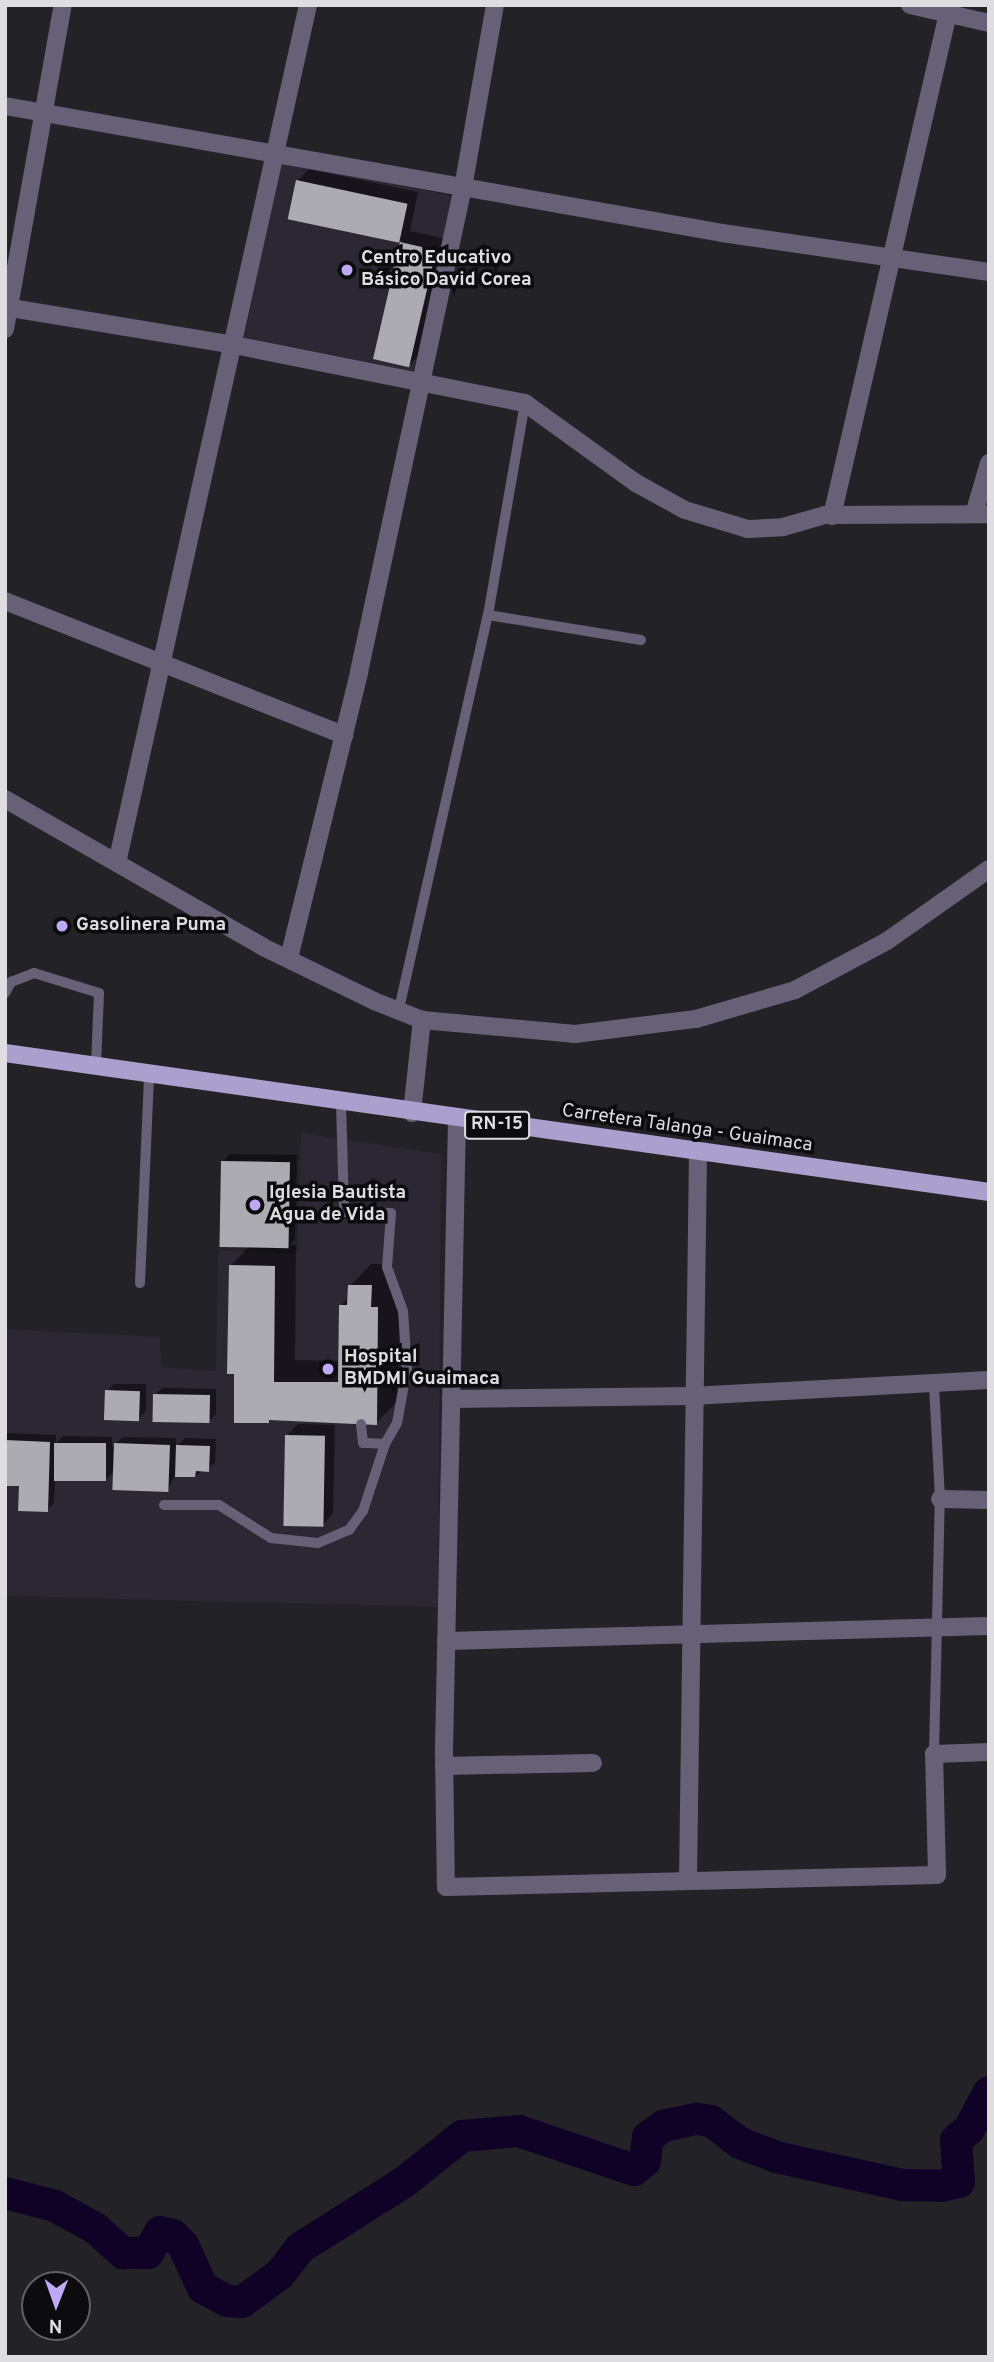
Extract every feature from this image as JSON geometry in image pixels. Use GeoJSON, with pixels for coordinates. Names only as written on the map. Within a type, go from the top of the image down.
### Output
{"type":"FeatureCollection","features":[{"type":"Feature","properties":{"kind":"main road","name":"Carretera Talanga - Guaimaca"},"geometry":{"type":"LineString","coordinates":[[5,1053],[412,1113],[989,1192]]}},
{"type":"Feature","properties":{"kind":"street"},"geometry":{"type":"LineString","coordinates":[[5,329],[63,5]]}},
{"type":"Feature","properties":{"kind":"street"},"geometry":{"type":"LineString","coordinates":[[117,863],[308,5]]}},
{"type":"Feature","properties":{"kind":"street"},"geometry":{"type":"LineString","coordinates":[[289,958],[344,735],[421,383],[463,188],[495,5]]}},
{"type":"Feature","properties":{"kind":"street"},"geometry":{"type":"LineString","coordinates":[[910,5],[989,23]]}},
{"type":"Feature","properties":{"kind":"street"},"geometry":{"type":"LineString","coordinates":[[832,516],[890,260],[918,157],[948,13]]}},
{"type":"Feature","properties":{"kind":"street"},"geometry":{"type":"LineString","coordinates":[[5,106],[463,188],[890,260],[989,272]]}},
{"type":"Feature","properties":{"kind":"street"},"geometry":{"type":"LineString","coordinates":[[7,307],[234,345],[525,403],[636,483],[685,510],[748,529],[832,516],[982,513],[989,463]]}},
{"type":"Feature","properties":{"kind":"street"},"geometry":{"type":"LineString","coordinates":[[5,601],[162,666],[344,735]]}},
{"type":"Feature","properties":{"kind":"street"},"geometry":{"type":"LineString","coordinates":[[5,799],[289,958],[422,1020],[575,1034],[696,1019],[795,990],[887,941],[989,869]]}},
{"type":"Feature","properties":{"kind":"street"},"geometry":{"type":"LineString","coordinates":[[412,1113],[422,1020]]}},
{"type":"Feature","properties":{"kind":"street"},"geometry":{"type":"LineString","coordinates":[[457,1119],[444,1766],[446,1887],[523,1889],[688,1880],[937,1875],[934,1754],[989,1752]]}},
{"type":"Feature","properties":{"kind":"street"},"geometry":{"type":"LineString","coordinates":[[688,1880],[692,1396],[698,1152]]}},
{"type":"Feature","properties":{"kind":"street"},"geometry":{"type":"LineString","coordinates":[[451,1399],[692,1396],[989,1380]]}},
{"type":"Feature","properties":{"kind":"street"},"geometry":{"type":"LineString","coordinates":[[940,1499],[989,1500]]}},
{"type":"Feature","properties":{"kind":"street"},"geometry":{"type":"LineString","coordinates":[[446,1641],[989,1626]]}},
{"type":"Feature","properties":{"kind":"street"},"geometry":{"type":"LineString","coordinates":[[444,1766],[593,1763]]}},
{"type":"Feature","properties":{"kind":"lane"},"geometry":{"type":"LineString","coordinates":[[399,1009],[488,615],[525,403]]}},
{"type":"Feature","properties":{"kind":"lane"},"geometry":{"type":"LineString","coordinates":[[488,615],[641,640]]}},
{"type":"Feature","properties":{"kind":"lane"},"geometry":{"type":"LineString","coordinates":[[5,993],[10,982],[34,974],[99,993],[96,1066]]}},
{"type":"Feature","properties":{"kind":"lane"},"geometry":{"type":"LineString","coordinates":[[140,1283],[149,1074]]}},
{"type":"Feature","properties":{"kind":"lane"},"geometry":{"type":"LineString","coordinates":[[164,1505],[219,1505],[271,1538],[318,1543],[349,1530],[363,1511],[385,1444],[397,1423],[407,1368],[403,1311],[387,1267],[391,1213],[344,1212],[341,1102]]}},
{"type":"Feature","properties":{"kind":"lane"},"geometry":{"type":"LineString","coordinates":[[934,1383],[940,1499],[934,1754]]}},
{"type":"Feature","properties":{"kind":"lane"},"geometry":{"type":"LineString","coordinates":[[361,1424],[363,1443],[385,1444]]}},
{"type":"Feature","properties":{"kind":"shaded area","name":"Centro Educativo Básico David Corea"},"geometry":{"type":"Polygon","coordinates":[[[282,160],[454,197],[415,380],[243,344],[282,160]]]}},
{"type":"Feature","properties":{"kind":"shaded area","name":"Hospital BMDMI Guaimaca"},"geometry":{"type":"Polygon","coordinates":[[[301,1133],[441,1154],[438,1607],[5,1596],[5,1329],[160,1337],[161,1367],[216,1371],[218,1250],[297,1254],[301,1133]]]}},
{"type":"Feature","properties":{"kind":"building"},"geometry":{"type":"Polygon","coordinates":[[[296,180],[408,204],[399,243],[288,219],[296,180]]]}},
{"type":"Feature","properties":{"kind":"building"},"geometry":{"type":"Polygon","coordinates":[[[400,242],[436,250],[409,367],[373,359],[400,242]]]}},
{"type":"Feature","properties":{"kind":"building","name":"Iglesia Bautista Agua de Vida"},"geometry":{"type":"Polygon","coordinates":[[[221,1161],[290,1162],[288,1248],[219,1247],[221,1161]]]}},
{"type":"Feature","properties":{"kind":"building"},"geometry":{"type":"Polygon","coordinates":[[[229,1265],[275,1266],[274,1382],[338,1382],[339,1305],[347,1305],[348,1285],[372,1285],[371,1307],[378,1307],[377,1425],[269,1420],[269,1423],[234,1423],[234,1374],[227,1374],[229,1265]]]}},
{"type":"Feature","properties":{"kind":"building"},"geometry":{"type":"Polygon","coordinates":[[[105,1390],[140,1391],[139,1421],[104,1420],[105,1390]]]}},
{"type":"Feature","properties":{"kind":"building"},"geometry":{"type":"Polygon","coordinates":[[[153,1394],[210,1395],[210,1423],[153,1422],[153,1394]]]}},
{"type":"Feature","properties":{"kind":"building"},"geometry":{"type":"Polygon","coordinates":[[[285,1435],[325,1436],[323,1527],[283,1526],[285,1435]]]}},
{"type":"Feature","properties":{"kind":"building"},"geometry":{"type":"Polygon","coordinates":[[[5,1440],[50,1442],[48,1512],[18,1511],[19,1486],[5,1486],[5,1440]]]}},
{"type":"Feature","properties":{"kind":"building"},"geometry":{"type":"Polygon","coordinates":[[[54,1443],[106,1443],[106,1481],[54,1481],[54,1443]]]}},
{"type":"Feature","properties":{"kind":"building"},"geometry":{"type":"Polygon","coordinates":[[[114,1443],[170,1445],[168,1492],[112,1490],[114,1443]]]}},
{"type":"Feature","properties":{"kind":"building"},"geometry":{"type":"Polygon","coordinates":[[[176,1445],[210,1446],[209,1472],[196,1471],[195,1477],[175,1477],[176,1445]]]}},
{"type":"Feature","properties":{"kind":"waterway"},"geometry":{"type":"LineString","coordinates":[[5,2193],[55,2206],[95,2228],[123,2253],[148,2253],[160,2232],[173,2235],[183,2245],[203,2288],[227,2301],[242,2302],[280,2274],[300,2248],[403,2183],[462,2136],[519,2131],[634,2170],[645,2161],[648,2137],[663,2126],[697,2119],[711,2121],[740,2143],[776,2157],[902,2185],[941,2186],[959,2182],[956,2140],[969,2129],[989,2092]]}},
{"type":"Feature","properties":{"kind":"place","name":"Centro Educativo Básico David Corea"},"geometry":{"type":"Point","coordinates":[347,270]}},
{"type":"Feature","properties":{"kind":"place","name":"Gasolinera Puma"},"geometry":{"type":"Point","coordinates":[62,926]}},
{"type":"Feature","properties":{"kind":"place","name":"Iglesia Bautista Agua de Vida"},"geometry":{"type":"Point","coordinates":[255,1205]}},
{"type":"Feature","properties":{"kind":"place","name":"Hospital BMDMI Guaimaca"},"geometry":{"type":"Point","coordinates":[328,1369]}}]}
